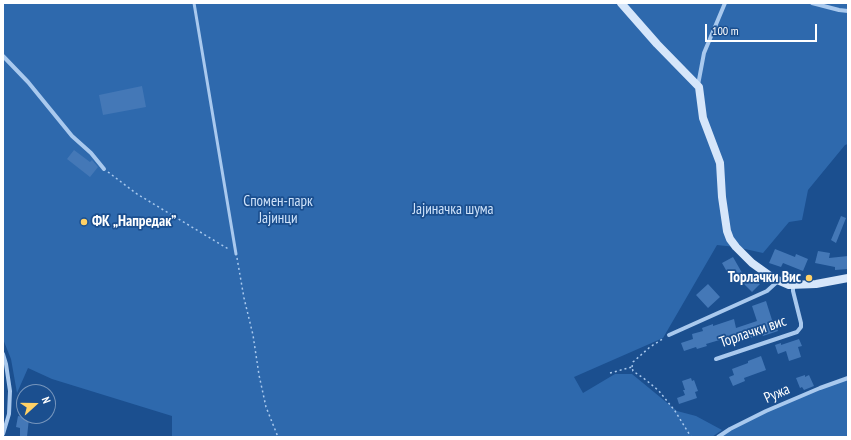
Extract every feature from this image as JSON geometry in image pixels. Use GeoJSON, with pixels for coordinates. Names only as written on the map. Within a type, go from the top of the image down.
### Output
{"type":"FeatureCollection","features":[{"type":"Feature","properties":{"kind":"street"},"geometry":{"type":"LineString","coordinates":[[620,3],[657,44],[698,85],[700,90],[703,118],[720,163],[722,197],[727,231],[733,243],[752,263],[778,281],[793,286],[816,284],[848,278]]}},
{"type":"Feature","properties":{"kind":"street"},"geometry":{"type":"LineString","coordinates":[[698,85],[704,54],[725,3]]}},
{"type":"Feature","properties":{"kind":"street"},"geometry":{"type":"LineString","coordinates":[[812,3],[848,11]]}},
{"type":"Feature","properties":{"kind":"street"},"geometry":{"type":"LineString","coordinates":[[3,56],[28,82],[72,136],[91,153],[104,169]]}},
{"type":"Feature","properties":{"kind":"street","name":"Торлачки вис"},"geometry":{"type":"LineString","coordinates":[[669,335],[767,291],[778,281]]}},
{"type":"Feature","properties":{"kind":"street","name":"Торлачки вис"},"geometry":{"type":"LineString","coordinates":[[716,360],[797,332],[801,327],[801,323],[793,286]]}},
{"type":"Feature","properties":{"kind":"street"},"geometry":{"type":"LineString","coordinates":[[3,354],[10,391],[9,414],[3,434]]}},
{"type":"Feature","properties":{"kind":"street","name":"Ружа"},"geometry":{"type":"LineString","coordinates":[[718,437],[730,429],[766,411],[848,378]]}},
{"type":"Feature","properties":{"kind":"lane"},"geometry":{"type":"LineString","coordinates":[[194,3],[236,254]]}},
{"type":"Feature","properties":{"kind":"path"},"geometry":{"type":"LineString","coordinates":[[104,169],[137,194],[236,254],[266,407],[278,437]]}},
{"type":"Feature","properties":{"kind":"path"},"geometry":{"type":"LineString","coordinates":[[669,335],[650,347],[633,362],[632,368],[633,371],[658,391],[675,411],[691,437]]}},
{"type":"Feature","properties":{"kind":"path"},"geometry":{"type":"LineString","coordinates":[[610,373],[632,368]]}},
{"type":"Feature","properties":{"kind":"green space","name":"Јајиначка шума"},"geometry":{"type":"Polygon","coordinates":[[[3,3],[848,3],[848,144],[845,145],[808,190],[802,220],[789,222],[763,253],[736,247],[717,245],[663,338],[574,377],[583,393],[615,374],[632,374],[677,411],[696,416],[722,430],[712,437],[172,437],[172,416],[52,379],[28,368],[21,384],[16,384],[16,387],[11,359],[3,339],[3,3]]]}},
{"type":"Feature","properties":{"kind":"green space"},"geometry":{"type":"Polygon","coordinates":[[[848,378],[848,437],[716,437],[766,411],[848,378]]]}},
{"type":"Feature","properties":{"kind":"building"},"geometry":{"type":"Polygon","coordinates":[[[142,86],[146,107],[103,115],[99,95],[142,86]]]}},
{"type":"Feature","properties":{"kind":"building"},"geometry":{"type":"Polygon","coordinates":[[[74,150],[90,162],[92,160],[98,167],[90,177],[67,159],[74,150]]]}},
{"type":"Feature","properties":{"kind":"building"},"geometry":{"type":"Polygon","coordinates":[[[841,216],[846,218],[836,243],[831,240],[841,216]]]}},
{"type":"Feature","properties":{"kind":"building"},"geometry":{"type":"Polygon","coordinates":[[[775,249],[795,257],[796,254],[808,259],[803,271],[783,263],[781,267],[769,263],[775,249]]]}},
{"type":"Feature","properties":{"kind":"building"},"geometry":{"type":"Polygon","coordinates":[[[818,251],[830,253],[829,258],[848,256],[848,269],[835,270],[835,267],[815,263],[818,251]]]}},
{"type":"Feature","properties":{"kind":"building"},"geometry":{"type":"Polygon","coordinates":[[[733,257],[745,278],[749,273],[760,284],[752,292],[736,276],[731,279],[722,263],[733,257]]]}},
{"type":"Feature","properties":{"kind":"building"},"geometry":{"type":"Polygon","coordinates":[[[708,284],[720,297],[708,308],[696,295],[708,284]]]}},
{"type":"Feature","properties":{"kind":"building"},"geometry":{"type":"Polygon","coordinates":[[[766,301],[772,320],[774,320],[778,331],[763,336],[762,334],[742,341],[740,334],[706,344],[707,346],[697,349],[696,347],[684,351],[681,343],[693,339],[692,334],[703,331],[702,328],[734,319],[736,328],[757,321],[752,306],[766,301]]]}},
{"type":"Feature","properties":{"kind":"building"},"geometry":{"type":"Polygon","coordinates":[[[799,339],[802,346],[798,347],[801,357],[789,361],[786,351],[778,354],[775,345],[781,343],[781,345],[799,339]]]}},
{"type":"Feature","properties":{"kind":"building"},"geometry":{"type":"Polygon","coordinates":[[[761,356],[766,370],[744,378],[745,381],[733,386],[729,377],[734,375],[732,369],[761,356]]]}},
{"type":"Feature","properties":{"kind":"building"},"geometry":{"type":"Polygon","coordinates":[[[805,375],[805,377],[809,375],[814,386],[804,390],[802,387],[800,388],[796,378],[805,375]]]}},
{"type":"Feature","properties":{"kind":"building"},"geometry":{"type":"Polygon","coordinates":[[[691,378],[692,381],[694,380],[698,391],[695,392],[697,398],[679,404],[677,398],[685,395],[682,381],[691,378]]]}},
{"type":"Feature","properties":{"kind":"building"},"geometry":{"type":"Polygon","coordinates":[[[17,424],[28,424],[27,437],[20,437],[20,428],[16,427],[17,424]]]}},
{"type":"Feature","properties":{"kind":"place","name":"ФК „Напредак”"},"geometry":{"type":"Point","coordinates":[84,222]}},
{"type":"Feature","properties":{"kind":"place","name":"Торлачки Вис"},"geometry":{"type":"Point","coordinates":[809,278]}},
{"type":"Feature","properties":{"kind":"park label","name":"Спомен-парк Јајинци"},"geometry":{"type":"Point","coordinates":[278,210]}}]}
